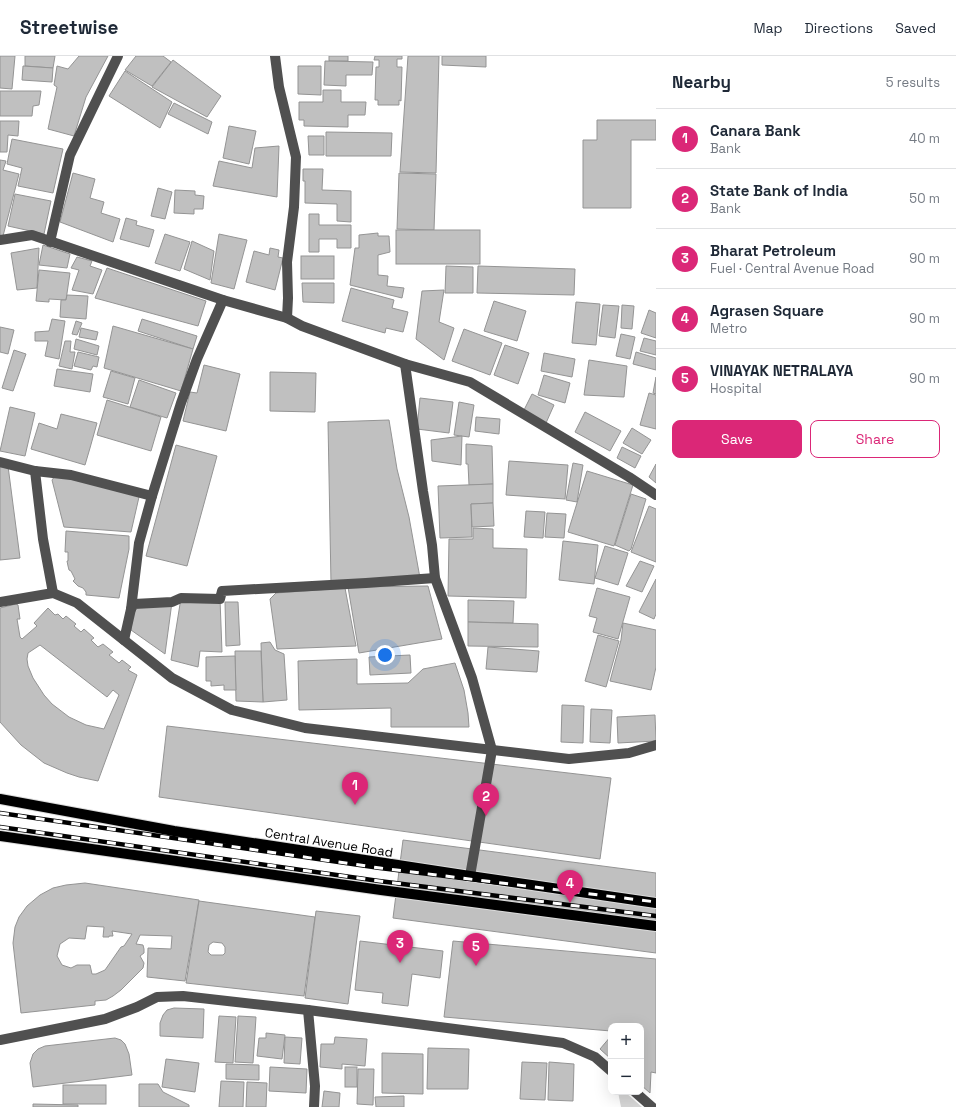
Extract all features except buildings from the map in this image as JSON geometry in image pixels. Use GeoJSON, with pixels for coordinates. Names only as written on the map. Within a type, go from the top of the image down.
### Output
{"type":"FeatureCollection","features":[{"type":"Feature","properties":{"kind":"main road","name":"Central Avenue Road"},"geometry":{"type":"LineString","coordinates":[[0,799],[174,831],[656,903]]}},
{"type":"Feature","properties":{"kind":"main road"},"geometry":{"type":"LineString","coordinates":[[0,836],[389,891],[656,926]]}},
{"type":"Feature","properties":{"kind":"street"},"geometry":{"type":"LineString","coordinates":[[50,242],[70,155],[118,56]]}},
{"type":"Feature","properties":{"kind":"street"},"geometry":{"type":"LineString","coordinates":[[275,56],[279,87],[296,157],[294,207],[287,262],[287,318]]}},
{"type":"Feature","properties":{"kind":"street"},"geometry":{"type":"LineString","coordinates":[[0,240],[32,236],[223,300],[287,318],[302,326],[405,364],[470,382],[629,477],[656,495]]}},
{"type":"Feature","properties":{"kind":"street"},"geometry":{"type":"LineString","coordinates":[[124,640],[132,609],[139,543],[152,496],[197,359],[223,300]]}},
{"type":"Feature","properties":{"kind":"street"},"geometry":{"type":"LineString","coordinates":[[405,364],[432,545],[435,578],[472,678],[492,750],[470,876]]}},
{"type":"Feature","properties":{"kind":"street"},"geometry":{"type":"LineString","coordinates":[[0,462],[35,471],[71,475],[152,496]]}},
{"type":"Feature","properties":{"kind":"street"},"geometry":{"type":"LineString","coordinates":[[35,471],[43,539],[53,593]]}},
{"type":"Feature","properties":{"kind":"street"},"geometry":{"type":"LineString","coordinates":[[132,609],[134,604],[172,602],[182,598],[220,599],[222,591],[435,578]]}},
{"type":"Feature","properties":{"kind":"street"},"geometry":{"type":"LineString","coordinates":[[0,602],[53,593],[77,603],[172,678],[232,710],[305,728],[569,759],[629,752],[656,745]]}},
{"type":"Feature","properties":{"kind":"street"},"geometry":{"type":"LineString","coordinates":[[0,1040],[105,1019],[136,1007],[157,996],[183,996],[308,1010],[563,1043],[595,1057],[608,1068]]}},
{"type":"Feature","properties":{"kind":"street"},"geometry":{"type":"LineString","coordinates":[[308,1010],[315,1086],[314,1107]]}},
{"type":"Feature","properties":{"kind":"street"},"geometry":{"type":"LineString","coordinates":[[638,1095],[652,1107]]}},
{"type":"Feature","properties":{"kind":"shaded area"},"geometry":{"type":"Polygon","coordinates":[[[619,1095],[628,1095],[642,1107],[621,1107],[619,1095]]]}},
{"type":"Feature","properties":{"kind":"railway"},"geometry":{"type":"LineString","coordinates":[[0,813],[380,868],[656,902]]}},
{"type":"Feature","properties":{"kind":"railway"},"geometry":{"type":"LineString","coordinates":[[0,827],[379,881],[656,916]]}},
{"type":"Feature","properties":{"kind":"place","name":"Canara Bank"},"geometry":{"type":"Point","coordinates":[355,805]}},
{"type":"Feature","properties":{"kind":"place","name":"State Bank of India"},"geometry":{"type":"Point","coordinates":[486,816]}},
{"type":"Feature","properties":{"kind":"place","name":"Agrasen Square"},"geometry":{"type":"Point","coordinates":[570,903]}},
{"type":"Feature","properties":{"kind":"place","name":"Bharat Petroleum"},"geometry":{"type":"Point","coordinates":[400,963]}},
{"type":"Feature","properties":{"kind":"place","name":"VINAYAK NETRALAYA"},"geometry":{"type":"Point","coordinates":[476,966]}}]}
